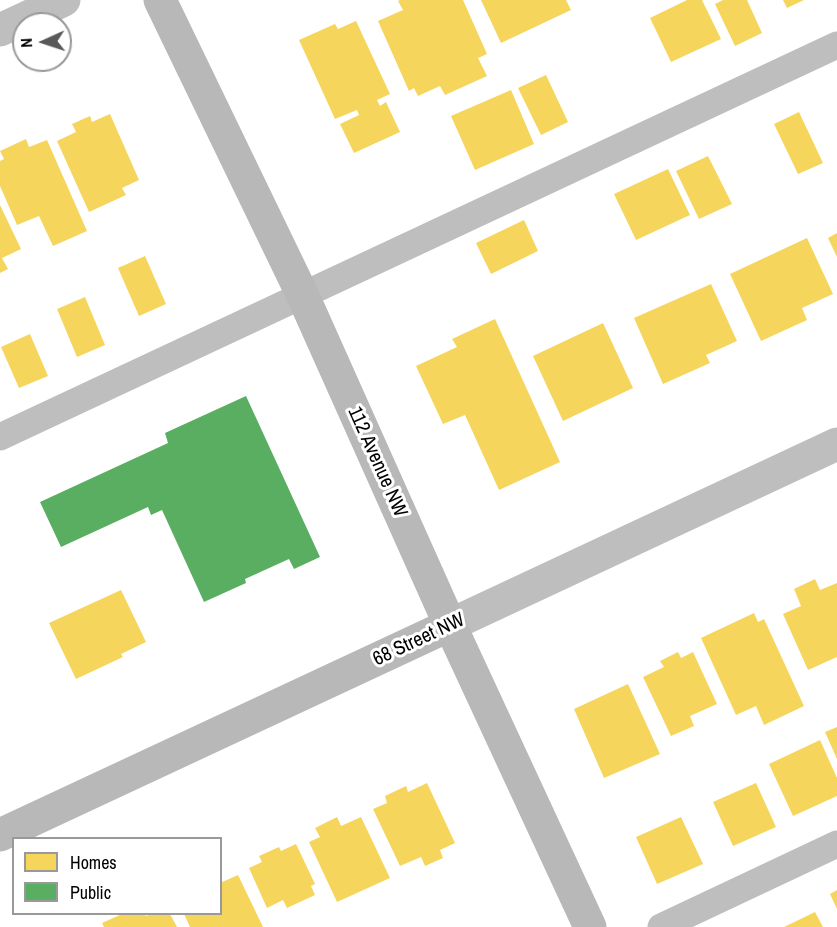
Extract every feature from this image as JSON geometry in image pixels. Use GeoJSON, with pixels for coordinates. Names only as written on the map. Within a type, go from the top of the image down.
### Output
{"type":"FeatureCollection","features":[{"type":"Feature","properties":{"kind":"main road","name":"112 Avenue NW"},"geometry":{"type":"LineString","coordinates":[[160,0],[303,297],[450,625],[590,927]]}},
{"type":"Feature","properties":{"kind":"main road","name":"68 Street NW"},"geometry":{"type":"LineString","coordinates":[[0,835],[450,625]]}},
{"type":"Feature","properties":{"kind":"street"},"geometry":{"type":"LineString","coordinates":[[0,30],[64,0]]}},
{"type":"Feature","properties":{"kind":"street","name":"68 Street NW"},"geometry":{"type":"LineString","coordinates":[[450,625],[837,444]]}},
{"type":"Feature","properties":{"kind":"lane"},"geometry":{"type":"LineString","coordinates":[[0,437],[837,45]]}},
{"type":"Feature","properties":{"kind":"lane"},"geometry":{"type":"LineString","coordinates":[[660,927],[837,844]]}},
{"type":"Feature","properties":{"kind":"building: Homes"},"geometry":{"type":"Polygon","coordinates":[[[463,0],[487,54],[478,58],[487,76],[445,95],[440,86],[418,96],[414,88],[409,91],[378,21],[403,10],[398,1],[463,0]]]}},
{"type":"Feature","properties":{"kind":"building: Homes"},"geometry":{"type":"Polygon","coordinates":[[[481,0],[566,0],[571,10],[501,43],[481,0]]]}},
{"type":"Feature","properties":{"kind":"building: Homes"},"geometry":{"type":"Polygon","coordinates":[[[687,0],[702,0],[721,39],[671,62],[650,18],[687,0]]]}},
{"type":"Feature","properties":{"kind":"building: Homes"},"geometry":{"type":"Polygon","coordinates":[[[723,0],[747,0],[762,33],[735,46],[715,4],[723,0]]]}},
{"type":"Feature","properties":{"kind":"building: Homes"},"geometry":{"type":"Polygon","coordinates":[[[783,0],[804,0],[787,8],[783,0]]]}},
{"type":"Feature","properties":{"kind":"building: Homes"},"geometry":{"type":"Polygon","coordinates":[[[356,21],[390,94],[377,100],[380,106],[386,102],[400,132],[354,153],[340,124],[359,115],[357,110],[335,119],[299,40],[335,24],[338,29],[356,21]]]}},
{"type":"Feature","properties":{"kind":"building: Homes"},"geometry":{"type":"Polygon","coordinates":[[[546,75],[568,122],[541,135],[518,88],[546,75]]]}},
{"type":"Feature","properties":{"kind":"building: Homes"},"geometry":{"type":"Polygon","coordinates":[[[511,90],[534,144],[475,170],[451,116],[511,90]]]}},
{"type":"Feature","properties":{"kind":"building: Homes"},"geometry":{"type":"Polygon","coordinates":[[[799,112],[823,163],[798,174],[774,124],[799,112]]]}},
{"type":"Feature","properties":{"kind":"building: Homes"},"geometry":{"type":"Polygon","coordinates":[[[110,114],[139,180],[122,188],[126,195],[89,212],[57,141],[76,132],[72,124],[90,116],[92,122],[110,114]]]}},
{"type":"Feature","properties":{"kind":"building: Homes"},"geometry":{"type":"Polygon","coordinates":[[[26,139],[29,147],[47,140],[87,231],[53,246],[39,216],[17,225],[0,186],[0,161],[4,159],[0,151],[26,139]]]}},
{"type":"Feature","properties":{"kind":"building: Homes"},"geometry":{"type":"Polygon","coordinates":[[[708,156],[732,204],[699,219],[676,171],[708,156]]]}},
{"type":"Feature","properties":{"kind":"building: Homes"},"geometry":{"type":"Polygon","coordinates":[[[668,169],[690,215],[636,240],[614,194],[668,169]]]}},
{"type":"Feature","properties":{"kind":"building: Homes"},"geometry":{"type":"Polygon","coordinates":[[[0,205],[21,249],[2,258],[8,269],[0,273],[0,205]]]}},
{"type":"Feature","properties":{"kind":"building: Homes"},"geometry":{"type":"Polygon","coordinates":[[[524,220],[538,251],[491,274],[476,243],[524,220]]]}},
{"type":"Feature","properties":{"kind":"building: Homes"},"geometry":{"type":"Polygon","coordinates":[[[837,233],[837,257],[828,238],[837,233]]]}},
{"type":"Feature","properties":{"kind":"building: Homes"},"geometry":{"type":"Polygon","coordinates":[[[807,238],[833,294],[802,308],[807,320],[761,341],[730,274],[807,238]]]}},
{"type":"Feature","properties":{"kind":"building: Homes"},"geometry":{"type":"Polygon","coordinates":[[[145,256],[166,304],[139,316],[118,268],[145,256]]]}},
{"type":"Feature","properties":{"kind":"building: Homes"},"geometry":{"type":"Polygon","coordinates":[[[711,284],[737,341],[706,355],[710,363],[663,384],[634,318],[711,284]]]}},
{"type":"Feature","properties":{"kind":"building: Homes"},"geometry":{"type":"Polygon","coordinates":[[[85,297],[105,345],[77,357],[57,309],[85,297]]]}},
{"type":"Feature","properties":{"kind":"building: Homes"},"geometry":{"type":"Polygon","coordinates":[[[495,319],[560,462],[499,490],[465,415],[443,424],[416,366],[457,347],[452,339],[495,319]]]}},
{"type":"Feature","properties":{"kind":"building: Homes"},"geometry":{"type":"Polygon","coordinates":[[[603,323],[633,388],[563,421],[533,356],[603,323]]]}},
{"type":"Feature","properties":{"kind":"building: Homes"},"geometry":{"type":"Polygon","coordinates":[[[30,334],[48,376],[19,388],[1,347],[30,334]]]}},
{"type":"Feature","properties":{"kind":"building: Homes"},"geometry":{"type":"Polygon","coordinates":[[[815,579],[820,590],[837,583],[837,657],[808,670],[783,614],[801,606],[794,589],[815,579]]]}},
{"type":"Feature","properties":{"kind":"building: Homes"},"geometry":{"type":"Polygon","coordinates":[[[121,590],[146,642],[121,654],[123,657],[76,679],[49,623],[121,590]]]}},
{"type":"Feature","properties":{"kind":"building: Homes"},"geometry":{"type":"Polygon","coordinates":[[[754,613],[758,622],[764,619],[804,706],[764,725],[756,706],[736,715],[701,638],[754,613]]]}},
{"type":"Feature","properties":{"kind":"building: Homes"},"geometry":{"type":"Polygon","coordinates":[[[678,652],[681,658],[693,652],[717,704],[690,716],[694,726],[671,736],[643,677],[664,667],[660,661],[678,652]]]}},
{"type":"Feature","properties":{"kind":"building: Homes"},"geometry":{"type":"Polygon","coordinates":[[[628,684],[660,754],[604,778],[574,709],[628,684]]]}},
{"type":"Feature","properties":{"kind":"building: Homes"},"geometry":{"type":"Polygon","coordinates":[[[837,727],[837,759],[825,732],[837,727]]]}},
{"type":"Feature","properties":{"kind":"building: Homes"},"geometry":{"type":"Polygon","coordinates":[[[820,740],[837,778],[837,796],[793,816],[769,764],[820,740]]]}},
{"type":"Feature","properties":{"kind":"building: Homes"},"geometry":{"type":"Polygon","coordinates":[[[427,783],[455,843],[440,850],[443,858],[425,866],[421,857],[400,866],[373,809],[387,803],[385,796],[406,786],[408,792],[427,783]]]}},
{"type":"Feature","properties":{"kind":"building: Homes"},"geometry":{"type":"Polygon","coordinates":[[[756,783],[776,827],[733,846],[713,802],[756,783]]]}},
{"type":"Feature","properties":{"kind":"building: Homes"},"geometry":{"type":"Polygon","coordinates":[[[337,817],[341,826],[361,817],[390,878],[337,902],[309,842],[320,837],[315,828],[337,817]]]}},
{"type":"Feature","properties":{"kind":"building: Homes"},"geometry":{"type":"Polygon","coordinates":[[[681,817],[703,864],[657,884],[636,837],[681,817]]]}},
{"type":"Feature","properties":{"kind":"building: Homes"},"geometry":{"type":"Polygon","coordinates":[[[296,844],[315,884],[311,886],[315,895],[287,908],[283,900],[267,908],[249,868],[262,862],[259,856],[279,847],[281,851],[296,844]]]}},
{"type":"Feature","properties":{"kind":"building: Homes"},"geometry":{"type":"Polygon","coordinates":[[[238,875],[263,927],[190,927],[184,915],[222,915],[222,882],[238,875]]]}},
{"type":"Feature","properties":{"kind":"building: Homes"},"geometry":{"type":"Polygon","coordinates":[[[837,890],[837,909],[830,894],[837,890]]]}},
{"type":"Feature","properties":{"kind":"building: Homes"},"geometry":{"type":"Polygon","coordinates":[[[815,912],[823,927],[784,927],[815,912]]]}},
{"type":"Feature","properties":{"kind":"building: Homes"},"geometry":{"type":"Polygon","coordinates":[[[120,915],[171,915],[177,927],[104,927],[102,923],[120,915]]]}},
{"type":"Feature","properties":{"kind":"building: Public"},"geometry":{"type":"Polygon","coordinates":[[[246,396],[320,557],[294,569],[289,559],[245,579],[246,583],[204,602],[162,510],[151,515],[148,507],[61,547],[40,502],[168,443],[165,433],[246,396]]]}}]}
